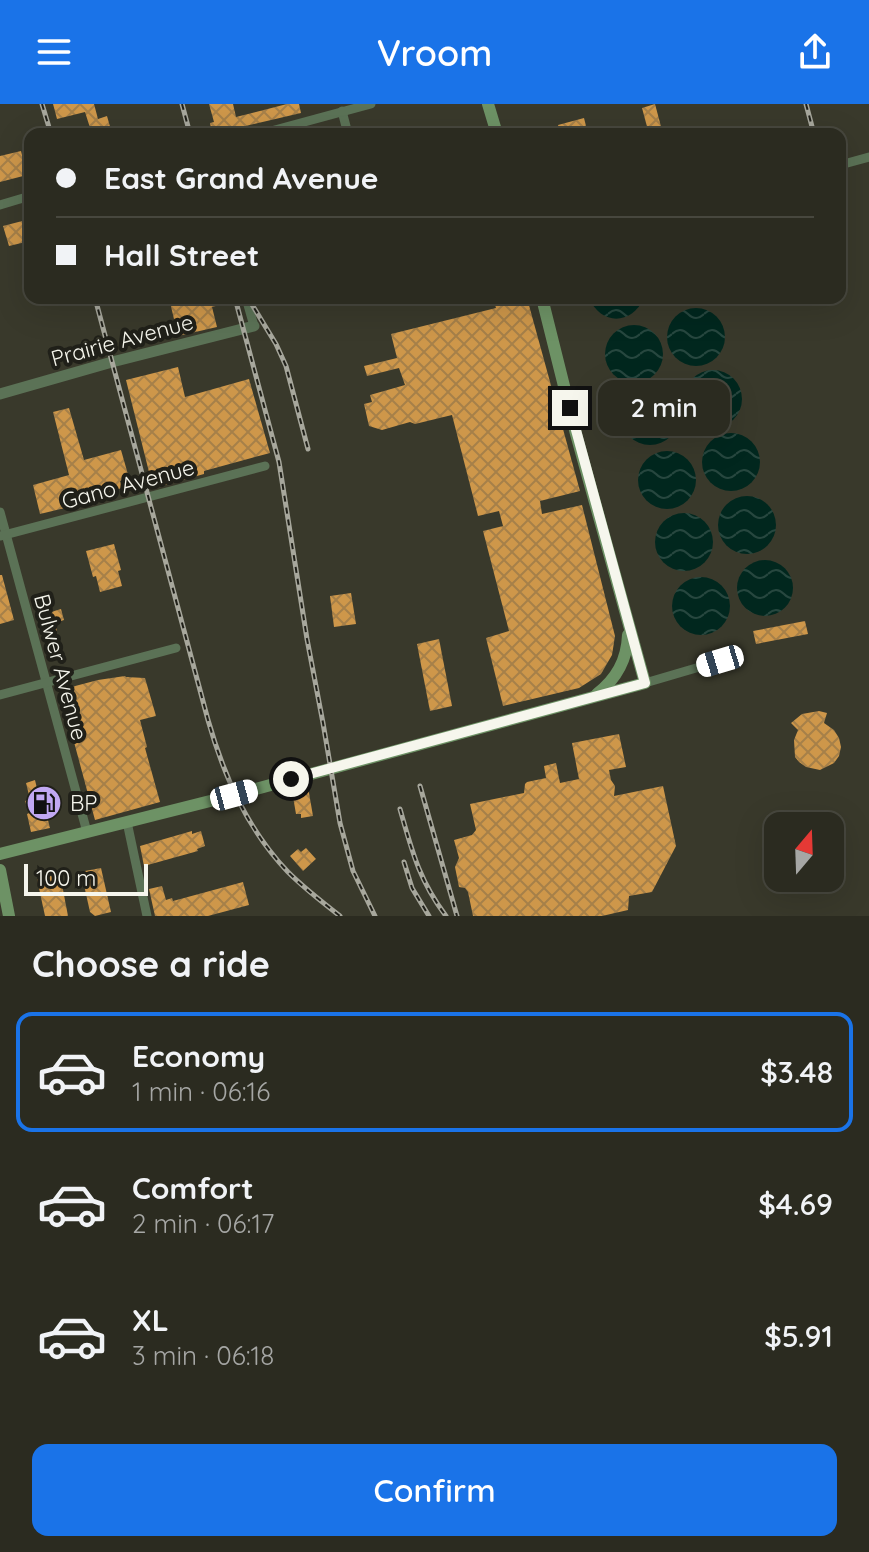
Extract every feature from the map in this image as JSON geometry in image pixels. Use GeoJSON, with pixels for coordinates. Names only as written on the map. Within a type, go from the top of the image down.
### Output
{"type":"FeatureCollection","features":[{"type":"Feature","properties":{"kind":"main road"},"geometry":{"type":"LineString","coordinates":[[488,104],[495,128]]}},
{"type":"Feature","properties":{"kind":"main road"},"geometry":{"type":"LineString","coordinates":[[0,854],[234,795],[645,683],[544,304]]}},
{"type":"Feature","properties":{"kind":"main road"},"geometry":{"type":"LineString","coordinates":[[595,696],[623,664],[628,628]]}},
{"type":"Feature","properties":{"kind":"main road"},"geometry":{"type":"LineString","coordinates":[[0,870],[9,916]]}},
{"type":"Feature","properties":{"kind":"street"},"geometry":{"type":"LineString","coordinates":[[281,128],[371,104]]}},
{"type":"Feature","properties":{"kind":"street"},"geometry":{"type":"LineString","coordinates":[[342,111],[346,128]]}},
{"type":"Feature","properties":{"kind":"street"},"geometry":{"type":"LineString","coordinates":[[846,163],[869,157]]}},
{"type":"Feature","properties":{"kind":"street"},"geometry":{"type":"LineString","coordinates":[[0,205],[24,198]]}},
{"type":"Feature","properties":{"kind":"street"},"geometry":{"type":"LineString","coordinates":[[248,304],[254,326]]}},
{"type":"Feature","properties":{"kind":"street","name":"Prairie Avenue"},"geometry":{"type":"LineString","coordinates":[[0,394],[254,326]]}},
{"type":"Feature","properties":{"kind":"street","name":"Gano Avenue"},"geometry":{"type":"LineString","coordinates":[[3,536],[265,466]]}},
{"type":"Feature","properties":{"kind":"street","name":"Bulwer Avenue"},"geometry":{"type":"LineString","coordinates":[[0,512],[3,536],[87,832]]}},
{"type":"Feature","properties":{"kind":"street"},"geometry":{"type":"LineString","coordinates":[[0,695],[176,648]]}},
{"type":"Feature","properties":{"kind":"street"},"geometry":{"type":"LineString","coordinates":[[645,683],[720,661]]}},
{"type":"Feature","properties":{"kind":"street"},"geometry":{"type":"LineString","coordinates":[[127,822],[147,916]]}},
{"type":"Feature","properties":{"kind":"water"},"geometry":{"type":"Polygon","coordinates":[[[592,304],[641,304],[632,313],[616,319],[601,314],[592,304]]]}},
{"type":"Feature","properties":{"kind":"water"},"geometry":{"type":"Polygon","coordinates":[[[696,308],[707,310],[716,317],[723,326],[723,348],[716,357],[707,364],[696,366],[685,364],[676,357],[669,348],[667,337],[669,326],[676,317],[685,310],[696,308]]]}},
{"type":"Feature","properties":{"kind":"water"},"geometry":{"type":"Polygon","coordinates":[[[634,325],[645,327],[654,334],[661,343],[661,365],[654,374],[645,381],[634,383],[623,381],[614,374],[607,365],[605,354],[607,343],[614,334],[623,327],[634,325]]]}},
{"type":"Feature","properties":{"kind":"water"},"geometry":{"type":"Polygon","coordinates":[[[713,370],[724,372],[733,379],[740,388],[740,410],[733,419],[724,426],[713,428],[702,426],[693,419],[686,410],[684,399],[686,388],[693,379],[702,372],[713,370]]]}},
{"type":"Feature","properties":{"kind":"water"},"geometry":{"type":"Polygon","coordinates":[[[650,387],[661,389],[670,396],[677,405],[677,427],[670,436],[661,443],[650,445],[639,443],[630,436],[623,427],[621,416],[623,405],[630,396],[639,389],[650,387]]]}},
{"type":"Feature","properties":{"kind":"water"},"geometry":{"type":"Polygon","coordinates":[[[731,433],[742,435],[751,442],[758,451],[758,473],[751,482],[742,489],[731,491],[720,489],[711,482],[704,473],[702,462],[704,451],[711,442],[720,435],[731,433]]]}},
{"type":"Feature","properties":{"kind":"water"},"geometry":{"type":"Polygon","coordinates":[[[667,451],[678,453],[687,460],[694,469],[694,491],[687,500],[678,507],[667,509],[656,507],[647,500],[640,491],[638,480],[640,469],[647,460],[656,453],[667,451]]]}},
{"type":"Feature","properties":{"kind":"water"},"geometry":{"type":"Polygon","coordinates":[[[747,496],[758,498],[767,505],[774,514],[774,536],[767,545],[758,552],[747,554],[736,552],[727,545],[720,536],[718,525],[720,514],[727,505],[736,498],[747,496]]]}},
{"type":"Feature","properties":{"kind":"water"},"geometry":{"type":"Polygon","coordinates":[[[684,513],[695,515],[704,522],[711,531],[711,553],[704,562],[695,569],[684,571],[673,569],[664,562],[657,553],[655,542],[657,531],[664,522],[673,515],[684,513]]]}},
{"type":"Feature","properties":{"kind":"water"},"geometry":{"type":"Polygon","coordinates":[[[765,560],[785,568],[793,588],[785,608],[765,616],[745,608],[737,588],[745,568],[765,560]]]}},
{"type":"Feature","properties":{"kind":"water"},"geometry":{"type":"Polygon","coordinates":[[[701,577],[712,579],[721,586],[728,595],[728,617],[721,626],[712,633],[701,635],[690,633],[681,626],[674,617],[672,606],[674,595],[681,586],[690,579],[701,577]]]}},
{"type":"Feature","properties":{"kind":"building"},"geometry":{"type":"Polygon","coordinates":[[[53,104],[94,104],[98,119],[107,116],[110,128],[90,128],[85,112],[57,119],[53,104]]]}},
{"type":"Feature","properties":{"kind":"building"},"geometry":{"type":"Polygon","coordinates":[[[209,104],[233,104],[236,117],[287,104],[299,104],[301,113],[237,128],[211,128],[210,123],[214,122],[209,104]]]}},
{"type":"Feature","properties":{"kind":"building"},"geometry":{"type":"Polygon","coordinates":[[[655,104],[661,128],[647,128],[642,108],[655,104]]]}},
{"type":"Feature","properties":{"kind":"building"},"geometry":{"type":"Polygon","coordinates":[[[584,118],[586,128],[559,128],[558,125],[584,118]]]}},
{"type":"Feature","properties":{"kind":"building"},"geometry":{"type":"Polygon","coordinates":[[[21,151],[24,176],[0,182],[0,156],[21,151]]]}},
{"type":"Feature","properties":{"kind":"building"},"geometry":{"type":"Polygon","coordinates":[[[24,221],[24,242],[9,246],[3,226],[24,221]]]}},
{"type":"Feature","properties":{"kind":"building"},"geometry":{"type":"Polygon","coordinates":[[[170,304],[223,304],[212,307],[217,327],[178,336],[170,304]]]}},
{"type":"Feature","properties":{"kind":"building"},"geometry":{"type":"Polygon","coordinates":[[[495,304],[529,304],[580,491],[540,501],[542,514],[582,505],[615,636],[612,655],[601,674],[579,688],[503,706],[486,638],[509,631],[483,531],[503,526],[499,511],[478,516],[452,415],[382,430],[369,426],[364,404],[372,402],[370,395],[405,385],[399,368],[367,376],[364,366],[397,358],[391,334],[496,308],[495,304]]]}},
{"type":"Feature","properties":{"kind":"building"},"geometry":{"type":"Polygon","coordinates":[[[178,367],[185,397],[249,379],[270,453],[153,488],[126,380],[178,367]]]}},
{"type":"Feature","properties":{"kind":"building"},"geometry":{"type":"Polygon","coordinates":[[[69,408],[84,460],[121,450],[129,478],[120,481],[122,488],[40,514],[33,485],[69,475],[53,412],[69,408]]]}},
{"type":"Feature","properties":{"kind":"building"},"geometry":{"type":"Polygon","coordinates":[[[114,544],[122,586],[100,592],[86,551],[114,544]]]}},
{"type":"Feature","properties":{"kind":"building"},"geometry":{"type":"Polygon","coordinates":[[[0,575],[14,620],[0,624],[0,575]]]}},
{"type":"Feature","properties":{"kind":"building"},"geometry":{"type":"Polygon","coordinates":[[[351,593],[356,624],[334,627],[330,596],[351,593]]]}},
{"type":"Feature","properties":{"kind":"building"},"geometry":{"type":"Polygon","coordinates":[[[61,609],[64,620],[55,623],[57,631],[45,634],[41,615],[61,609]]]}},
{"type":"Feature","properties":{"kind":"building"},"geometry":{"type":"Polygon","coordinates":[[[805,621],[808,634],[756,644],[753,631],[805,621]]]}},
{"type":"Feature","properties":{"kind":"building"},"geometry":{"type":"Polygon","coordinates":[[[439,639],[452,706],[430,711],[417,644],[439,639]]]}},
{"type":"Feature","properties":{"kind":"building"},"geometry":{"type":"Polygon","coordinates":[[[125,676],[145,678],[156,716],[140,720],[160,802],[95,820],[60,690],[125,676]]]}},
{"type":"Feature","properties":{"kind":"building"},"geometry":{"type":"Polygon","coordinates":[[[827,713],[824,723],[834,730],[841,747],[834,763],[820,770],[806,767],[795,757],[794,740],[798,730],[791,723],[802,714],[827,713]]]}},
{"type":"Feature","properties":{"kind":"building"},"geometry":{"type":"Polygon","coordinates":[[[619,734],[626,767],[609,770],[615,786],[614,796],[663,786],[676,846],[652,892],[629,896],[628,910],[602,916],[473,916],[468,892],[459,887],[455,867],[459,858],[454,840],[472,835],[476,830],[470,804],[524,793],[527,782],[546,778],[544,766],[556,763],[560,783],[579,779],[572,743],[619,734]]]}},
{"type":"Feature","properties":{"kind":"building"},"geometry":{"type":"Polygon","coordinates":[[[35,780],[39,797],[59,793],[62,804],[45,808],[50,828],[31,832],[25,801],[30,799],[26,783],[35,780]]]}},
{"type":"Feature","properties":{"kind":"building"},"geometry":{"type":"Polygon","coordinates":[[[308,787],[313,816],[301,818],[301,814],[296,814],[292,791],[308,787]]]}},
{"type":"Feature","properties":{"kind":"building"},"geometry":{"type":"Polygon","coordinates":[[[192,831],[192,834],[201,831],[205,846],[198,851],[144,866],[140,846],[192,831]]]}},
{"type":"Feature","properties":{"kind":"building"},"geometry":{"type":"Polygon","coordinates":[[[306,848],[316,859],[303,871],[290,856],[298,849],[301,852],[306,848]]]}},
{"type":"Feature","properties":{"kind":"building"},"geometry":{"type":"Polygon","coordinates":[[[101,868],[111,912],[95,916],[90,912],[82,876],[85,871],[101,868]]]}},
{"type":"Feature","properties":{"kind":"building"},"geometry":{"type":"Polygon","coordinates":[[[60,874],[68,916],[45,916],[37,879],[60,874]]]}},
{"type":"Feature","properties":{"kind":"building"},"geometry":{"type":"Polygon","coordinates":[[[243,882],[249,905],[208,916],[155,916],[149,889],[162,886],[166,900],[172,898],[173,901],[243,882]]]}},
{"type":"Feature","properties":{"kind":"railway"},"geometry":{"type":"LineString","coordinates":[[42,104],[49,128]]}},
{"type":"Feature","properties":{"kind":"railway"},"geometry":{"type":"LineString","coordinates":[[182,104],[188,128]]}},
{"type":"Feature","properties":{"kind":"railway"},"geometry":{"type":"LineString","coordinates":[[806,104],[812,128]]}},
{"type":"Feature","properties":{"kind":"railway"},"geometry":{"type":"LineString","coordinates":[[97,304],[221,761],[249,820],[273,855],[300,884],[340,916]]}},
{"type":"Feature","properties":{"kind":"railway"},"geometry":{"type":"LineString","coordinates":[[237,304],[279,462],[340,823],[353,871],[375,916]]}},
{"type":"Feature","properties":{"kind":"railway"},"geometry":{"type":"LineString","coordinates":[[252,304],[286,366],[308,449]]}},
{"type":"Feature","properties":{"kind":"railway"},"geometry":{"type":"LineString","coordinates":[[420,786],[457,916]]}},
{"type":"Feature","properties":{"kind":"railway"},"geometry":{"type":"LineString","coordinates":[[400,809],[423,877],[446,916]]}},
{"type":"Feature","properties":{"kind":"railway"},"geometry":{"type":"LineString","coordinates":[[404,862],[412,888],[429,916]]}},
{"type":"Feature","properties":{"kind":"place","name":"BP"},"geometry":{"type":"Point","coordinates":[44,803]}},
{"type":"Feature","properties":{"kind":"route"},"geometry":{"type":"LineString","coordinates":[[291,779],[645,683],[570,408]]}}]}
